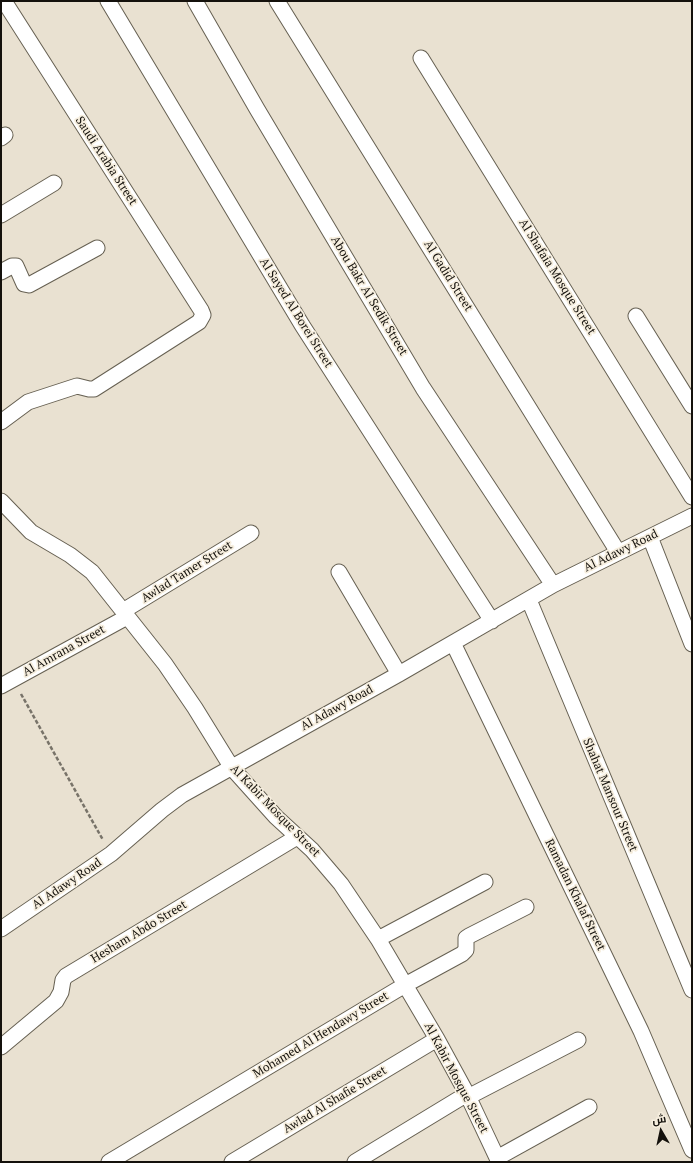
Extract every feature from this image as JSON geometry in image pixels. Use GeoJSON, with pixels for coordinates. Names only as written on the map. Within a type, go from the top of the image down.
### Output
{"type":"FeatureCollection","features":[{"type":"Feature","properties":{"kind":"street","name":"Saudi Arabia Street"},"geometry":{"type":"LineString","coordinates":[[1,421],[28,402],[78,386],[94,389],[199,322],[203,315],[4,1]]}},
{"type":"Feature","properties":{"kind":"street","name":"Al Sayed Al Borei Street"},"geometry":{"type":"LineString","coordinates":[[108,1],[302,325],[492,621]]}},
{"type":"Feature","properties":{"kind":"street","name":"Abou Bakr Al Sedik Street"},"geometry":{"type":"LineString","coordinates":[[195,1],[261,116],[419,381],[553,586]]}},
{"type":"Feature","properties":{"kind":"street","name":"Al Gadid Street"},"geometry":{"type":"LineString","coordinates":[[277,1],[618,552]]}},
{"type":"Feature","properties":{"kind":"street","name":"Al Shafaia Mosque Street"},"geometry":{"type":"LineString","coordinates":[[421,58],[692,497]]}},
{"type":"Feature","properties":{"kind":"street"},"geometry":{"type":"LineString","coordinates":[[1,215],[54,183]]}},
{"type":"Feature","properties":{"kind":"street"},"geometry":{"type":"LineString","coordinates":[[1,272],[12,266],[16,266],[24,284],[29,286],[97,248]]}},
{"type":"Feature","properties":{"kind":"street"},"geometry":{"type":"LineString","coordinates":[[636,316],[692,406]]}},
{"type":"Feature","properties":{"kind":"street","name":"Al Kabir Mosque Street"},"geometry":{"type":"LineString","coordinates":[[1,501],[31,532],[70,555],[92,572],[179,684],[232,768],[297,837],[326,865],[360,911],[378,939],[437,1039],[498,1160]]}},
{"type":"Feature","properties":{"kind":"street","name":"Al Adawy Road"},"geometry":{"type":"LineString","coordinates":[[1,929],[111,854],[171,802],[553,586],[692,516]]}},
{"type":"Feature","properties":{"kind":"street","name":"Awlad Tamer Street"},"geometry":{"type":"LineString","coordinates":[[125,614],[250,532]]}},
{"type":"Feature","properties":{"kind":"street"},"geometry":{"type":"LineString","coordinates":[[650,537],[692,644]]}},
{"type":"Feature","properties":{"kind":"street"},"geometry":{"type":"LineString","coordinates":[[339,572],[399,674]]}},
{"type":"Feature","properties":{"kind":"street","name":"Shahat Mansour Street"},"geometry":{"type":"LineString","coordinates":[[529,600],[692,990]]}},
{"type":"Feature","properties":{"kind":"street","name":"Al Amrana Street"},"geometry":{"type":"LineString","coordinates":[[7,683],[125,614]]}},
{"type":"Feature","properties":{"kind":"street","name":"Ramadan Khalaf Street"},"geometry":{"type":"LineString","coordinates":[[453,643],[641,1031],[692,1150]]}},
{"type":"Feature","properties":{"kind":"street","name":"Hesham Abdo Street"},"geometry":{"type":"LineString","coordinates":[[1,1047],[56,1001],[61,992],[62,982],[66,976],[297,837]]}},
{"type":"Feature","properties":{"kind":"street"},"geometry":{"type":"LineString","coordinates":[[378,939],[485,882]]}},
{"type":"Feature","properties":{"kind":"street","name":"Mohamed Al Hendawy Street"},"geometry":{"type":"LineString","coordinates":[[109,1162],[405,985],[462,954],[466,950],[466,938],[526,907]]}},
{"type":"Feature","properties":{"kind":"street","name":"Awlad Al Shafie Street"},"geometry":{"type":"LineString","coordinates":[[232,1162],[437,1039]]}},
{"type":"Feature","properties":{"kind":"street"},"geometry":{"type":"LineString","coordinates":[[355,1162],[467,1096],[578,1040]]}},
{"type":"Feature","properties":{"kind":"street"},"geometry":{"type":"LineString","coordinates":[[498,1160],[589,1107]]}},
{"type":"Feature","properties":{"kind":"path"},"geometry":{"type":"LineString","coordinates":[[7,683],[111,854]]}}]}
